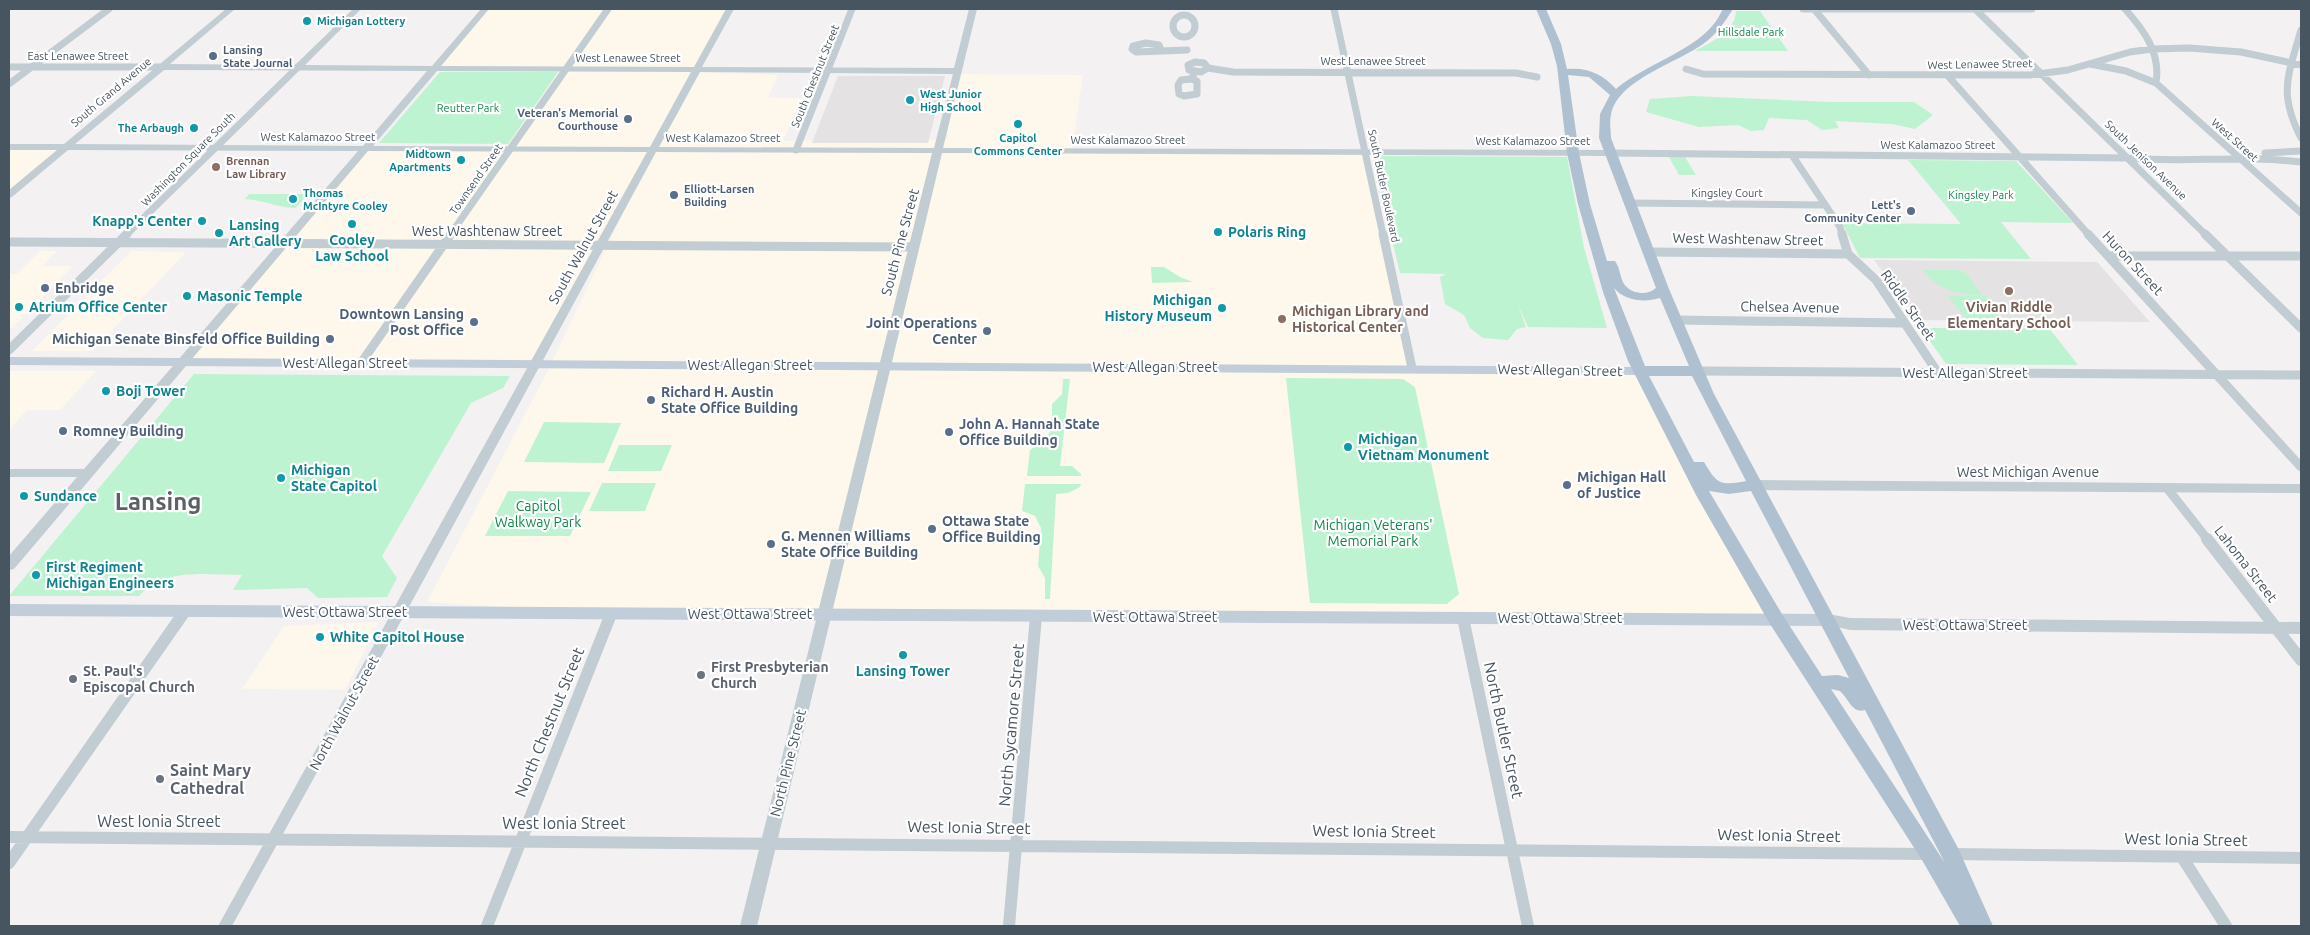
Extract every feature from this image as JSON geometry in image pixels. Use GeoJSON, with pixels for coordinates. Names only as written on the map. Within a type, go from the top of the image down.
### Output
{"type":"FeatureCollection","features":[{"type":"Feature","properties":{"kind":"main road"},"geometry":{"type":"LineString","coordinates":[[1541,9],[1556,44],[1563,72],[1573,153],[1584,204],[1614,306],[1635,361],[1704,495],[1776,619],[1929,854],[1971,926]]}},
{"type":"Feature","properties":{"kind":"main road"},"geometry":{"type":"LineString","coordinates":[[1728,9],[1715,31],[1638,77],[1616,95],[1603,119],[1605,138],[1662,289],[1707,394],[1754,485],[1828,620],[1911,782],[1951,854],[1983,926]]}},
{"type":"Feature","properties":{"kind":"main road"},"geometry":{"type":"LineString","coordinates":[[1563,72],[1575,71],[1593,74],[1606,83],[1616,95]]}},
{"type":"Feature","properties":{"kind":"main road"},"geometry":{"type":"LineString","coordinates":[[1584,204],[1598,225],[1621,288],[1629,294],[1646,297],[1657,295],[1662,289]]}},
{"type":"Feature","properties":{"kind":"main road","name":"West Allegan Street"},"geometry":{"type":"LineString","coordinates":[[9,361],[1698,371]]}},
{"type":"Feature","properties":{"kind":"main road"},"geometry":{"type":"LineString","coordinates":[[1653,393],[1673,418],[1707,482],[1716,487],[1724,488],[1754,485]]}},
{"type":"Feature","properties":{"kind":"main road","name":"West Ottawa Street"},"geometry":{"type":"LineString","coordinates":[[9,610],[1828,620]]}},
{"type":"Feature","properties":{"kind":"main road"},"geometry":{"type":"LineString","coordinates":[[1821,688],[1825,682],[1834,680],[1848,684],[1891,762],[1911,782]]}},
{"type":"Feature","properties":{"kind":"street"},"geometry":{"type":"LineString","coordinates":[[9,84],[109,9]]}},
{"type":"Feature","properties":{"kind":"street","name":"South Grand Avenue"},"geometry":{"type":"LineString","coordinates":[[9,195],[230,9]]}},
{"type":"Feature","properties":{"kind":"street"},"geometry":{"type":"LineString","coordinates":[[298,67],[357,9]]}},
{"type":"Feature","properties":{"kind":"street"},"geometry":{"type":"LineString","coordinates":[[9,565],[485,9]]}},
{"type":"Feature","properties":{"kind":"street","name":"Townsend Street"},"geometry":{"type":"LineString","coordinates":[[361,363],[608,9]]}},
{"type":"Feature","properties":{"kind":"street","name":"South Walnut Street"},"geometry":{"type":"LineString","coordinates":[[462,499],[730,9]]}},
{"type":"Feature","properties":{"kind":"street","name":"South Chestnut Street"},"geometry":{"type":"LineString","coordinates":[[796,150],[852,9]]}},
{"type":"Feature","properties":{"kind":"street","name":"South Pine Street"},"geometry":{"type":"LineString","coordinates":[[856,484],[973,9]]}},
{"type":"Feature","properties":{"kind":"street","name":"South Butler Boulevard"},"geometry":{"type":"LineString","coordinates":[[1334,9],[1412,368]]}},
{"type":"Feature","properties":{"kind":"street"},"geometry":{"type":"LineString","coordinates":[[1803,9],[2032,9]]}},
{"type":"Feature","properties":{"kind":"street"},"geometry":{"type":"LineString","coordinates":[[1814,9],[1869,75]]}},
{"type":"Feature","properties":{"kind":"street","name":"South Jenison Avenue"},"geometry":{"type":"LineString","coordinates":[[1976,9],[2301,328]]}},
{"type":"Feature","properties":{"kind":"street"},"geometry":{"type":"LineString","coordinates":[[2125,9],[2144,31],[2152,49],[2157,78],[2156,83]]}},
{"type":"Feature","properties":{"kind":"street"},"geometry":{"type":"LineString","coordinates":[[2301,30],[2285,86],[2286,104],[2301,138]]}},
{"type":"Feature","properties":{"kind":"street"},"geometry":{"type":"LineString","coordinates":[[1187,37],[1187,50],[1189,60],[1192,63],[1188,65],[1188,68],[1195,72],[1191,79]]}},
{"type":"Feature","properties":{"kind":"street","name":"West Lenawee Street"},"geometry":{"type":"LineString","coordinates":[[1686,69],[1703,74],[2013,76],[2043,74],[2088,64],[2105,58],[2152,49],[2210,49],[2241,52],[2301,65]]}},
{"type":"Feature","properties":{"kind":"street"},"geometry":{"type":"LineString","coordinates":[[1161,50],[1187,50]]}},
{"type":"Feature","properties":{"kind":"street","name":"West Lenawee Street"},"geometry":{"type":"LineString","coordinates":[[1192,63],[1202,62],[1208,68],[1233,72],[1516,73],[1537,77]]}},
{"type":"Feature","properties":{"kind":"street","name":"West Street"},"geometry":{"type":"LineString","coordinates":[[2088,64],[2126,71],[2156,83],[2301,212]]}},
{"type":"Feature","properties":{"kind":"street","name":"East Lenawee Street"},"geometry":{"type":"LineString","coordinates":[[9,67],[298,67]]}},
{"type":"Feature","properties":{"kind":"street","name":"West Lenawee Street"},"geometry":{"type":"LineString","coordinates":[[298,67],[958,70]]}},
{"type":"Feature","properties":{"kind":"street","name":"Washington Square South"},"geometry":{"type":"LineString","coordinates":[[9,350],[298,67]]}},
{"type":"Feature","properties":{"kind":"street","name":"West Lenawee Street"},"geometry":{"type":"LineString","coordinates":[[1195,72],[1204,71],[1208,68]]}},
{"type":"Feature","properties":{"kind":"street","name":"Huron Street"},"geometry":{"type":"LineString","coordinates":[[1948,76],[2108,256],[2301,467]]}},
{"type":"Feature","properties":{"kind":"street","name":"West Kalamazoo Street"},"geometry":{"type":"LineString","coordinates":[[9,147],[1610,153],[2127,158],[2147,160],[2301,151]]}},
{"type":"Feature","properties":{"kind":"street"},"geometry":{"type":"LineString","coordinates":[[1792,155],[1840,227],[1848,254]]}},
{"type":"Feature","properties":{"kind":"street","name":"West Kalamazoo Street"},"geometry":{"type":"LineString","coordinates":[[2237,156],[2301,162]]}},
{"type":"Feature","properties":{"kind":"street","name":"Kingsley Court"},"geometry":{"type":"LineString","coordinates":[[1628,203],[1825,205]]}},
{"type":"Feature","properties":{"kind":"street","name":"West Washtenaw Street"},"geometry":{"type":"LineString","coordinates":[[9,242],[914,247]]}},
{"type":"Feature","properties":{"kind":"street","name":"West Washtenaw Street"},"geometry":{"type":"LineString","coordinates":[[1648,252],[1848,254]]}},
{"type":"Feature","properties":{"kind":"street","name":"Riddle Street"},"geometry":{"type":"LineString","coordinates":[[1848,254],[1876,280],[1938,373]]}},
{"type":"Feature","properties":{"kind":"street"},"geometry":{"type":"LineString","coordinates":[[2108,256],[2301,256]]}},
{"type":"Feature","properties":{"kind":"street","name":"Chelsea Avenue"},"geometry":{"type":"LineString","coordinates":[[1675,320],[1904,323]]}},
{"type":"Feature","properties":{"kind":"street","name":"West Allegan Street"},"geometry":{"type":"LineString","coordinates":[[1698,371],[2301,375]]}},
{"type":"Feature","properties":{"kind":"street"},"geometry":{"type":"LineString","coordinates":[[9,473],[87,473]]}},
{"type":"Feature","properties":{"kind":"street","name":"North Pine Street"},"geometry":{"type":"LineString","coordinates":[[748,926],[856,484]]}},
{"type":"Feature","properties":{"kind":"street","name":"West Michigan Avenue"},"geometry":{"type":"LineString","coordinates":[[1754,485],[2301,489]]}},
{"type":"Feature","properties":{"kind":"street","name":"Lahoma Street"},"geometry":{"type":"LineString","coordinates":[[2166,488],[2301,660]]}},
{"type":"Feature","properties":{"kind":"street","name":"North Walnut Street"},"geometry":{"type":"LineString","coordinates":[[225,926],[462,499]]}},
{"type":"Feature","properties":{"kind":"street"},"geometry":{"type":"LineString","coordinates":[[9,863],[185,611]]}},
{"type":"Feature","properties":{"kind":"street","name":"North Chestnut Street"},"geometry":{"type":"LineString","coordinates":[[487,926],[610,614]]}},
{"type":"Feature","properties":{"kind":"street","name":"North Sycamore Street"},"geometry":{"type":"LineString","coordinates":[[1009,926],[1036,616]]}},
{"type":"Feature","properties":{"kind":"street","name":"North Butler Street"},"geometry":{"type":"LineString","coordinates":[[1463,618],[1528,926]]}},
{"type":"Feature","properties":{"kind":"street","name":"West Ottawa Street"},"geometry":{"type":"LineString","coordinates":[[1828,620],[1850,624],[2301,628]]}},
{"type":"Feature","properties":{"kind":"street","name":"West Ionia Street"},"geometry":{"type":"LineString","coordinates":[[9,837],[769,842],[1929,854]]}},
{"type":"Feature","properties":{"kind":"street","name":"West Ionia Street"},"geometry":{"type":"LineString","coordinates":[[1951,854],[2301,858]]}},
{"type":"Feature","properties":{"kind":"street"},"geometry":{"type":"LineString","coordinates":[[2182,857],[2226,926]]}},
{"type":"Feature","properties":{"kind":"shaded area"},"geometry":{"type":"Polygon","coordinates":[[[486,9],[730,9],[697,69],[594,69],[778,75],[768,98],[803,98],[783,141],[946,140],[957,74],[1083,75],[1072,150],[1365,152],[1412,368],[1641,371],[1776,619],[611,614],[427,602],[547,372],[648,161],[536,364],[181,362],[367,148],[511,148],[566,69],[435,68],[486,9]]]}},
{"type":"Feature","properties":{"kind":"shaded area"},"geometry":{"type":"Polygon","coordinates":[[[838,76],[945,76],[928,143],[812,143],[838,76]]]}},
{"type":"Feature","properties":{"kind":"shaded area"},"geometry":{"type":"Polygon","coordinates":[[[9,147],[65,147],[9,191],[9,147]]]}},
{"type":"Feature","properties":{"kind":"shaded area"},"geometry":{"type":"Polygon","coordinates":[[[40,251],[57,251],[42,266],[73,266],[9,331],[9,274],[17,274],[40,251]]]}},
{"type":"Feature","properties":{"kind":"shaded area"},"geometry":{"type":"Polygon","coordinates":[[[131,251],[186,252],[93,351],[32,351],[131,251]]]}},
{"type":"Feature","properties":{"kind":"shaded area","name":"Vivian Riddle Elementary School"},"geometry":{"type":"Polygon","coordinates":[[[1874,260],[2097,262],[2150,322],[1917,320],[1874,260]]]}},
{"type":"Feature","properties":{"kind":"shaded area"},"geometry":{"type":"Polygon","coordinates":[[[10,371],[96,371],[60,410],[27,410],[9,430],[10,371]]]}},
{"type":"Feature","properties":{"kind":"shaded area"},"geometry":{"type":"Polygon","coordinates":[[[379,622],[345,690],[242,689],[284,626],[379,622]]]}},
{"type":"Feature","properties":{"kind":"green space","name":"Hillsdale Park"},"geometry":{"type":"Polygon","coordinates":[[[1736,11],[1760,11],[1788,51],[1695,51],[1727,31],[1735,18],[1736,11]]]}},
{"type":"Feature","properties":{"kind":"green space","name":"Reutter Park"},"geometry":{"type":"Polygon","coordinates":[[[440,72],[558,72],[508,144],[379,143],[440,72]]]}},
{"type":"Feature","properties":{"kind":"green space"},"geometry":{"type":"Polygon","coordinates":[[[1691,96],[1832,102],[1914,102],[1933,115],[1915,129],[1892,124],[1835,121],[1839,128],[1822,130],[1807,120],[1769,118],[1764,130],[1751,131],[1738,125],[1699,127],[1646,112],[1650,99],[1691,96]]]}},
{"type":"Feature","properties":{"kind":"green space"},"geometry":{"type":"Polygon","coordinates":[[[1372,156],[1567,157],[1584,248],[1607,328],[1528,327],[1518,305],[1526,327],[1517,329],[1508,340],[1483,338],[1470,328],[1464,315],[1445,304],[1440,277],[1446,274],[1400,273],[1372,156]]]}},
{"type":"Feature","properties":{"kind":"green space"},"geometry":{"type":"Polygon","coordinates":[[[1669,157],[1685,157],[1696,175],[1679,175],[1669,157]]]}},
{"type":"Feature","properties":{"kind":"green space","name":"Kingsley Park"},"geometry":{"type":"Polygon","coordinates":[[[1908,160],[2016,161],[2073,223],[2001,222],[2031,259],[1860,258],[1842,223],[1961,224],[1908,160]]]}},
{"type":"Feature","properties":{"kind":"green space"},"geometry":{"type":"Polygon","coordinates":[[[249,194],[308,194],[296,208],[245,199],[249,194]]]}},
{"type":"Feature","properties":{"kind":"green space"},"geometry":{"type":"Polygon","coordinates":[[[1151,267],[1164,267],[1180,277],[1193,282],[1152,283],[1151,267]]]}},
{"type":"Feature","properties":{"kind":"green space"},"geometry":{"type":"Polygon","coordinates":[[[1923,270],[1960,270],[1967,274],[1982,295],[1965,294],[1949,290],[1935,282],[1923,270]]]}},
{"type":"Feature","properties":{"kind":"green space"},"geometry":{"type":"Polygon","coordinates":[[[1948,296],[1985,296],[2002,320],[1966,319],[1948,296]]]}},
{"type":"Feature","properties":{"kind":"green space"},"geometry":{"type":"Polygon","coordinates":[[[1921,328],[2049,328],[2078,365],[1946,364],[1921,328]]]}},
{"type":"Feature","properties":{"kind":"green space"},"geometry":{"type":"Polygon","coordinates":[[[194,374],[510,376],[503,388],[471,403],[382,556],[397,578],[387,597],[318,598],[307,588],[233,590],[242,575],[201,574],[161,580],[139,596],[9,596],[194,374]]]}},
{"type":"Feature","properties":{"kind":"green space","name":"Michigan Veterans' Memorial Park"},"geometry":{"type":"Polygon","coordinates":[[[1286,378],[1403,379],[1415,387],[1459,594],[1447,604],[1310,603],[1286,378]]]}},
{"type":"Feature","properties":{"kind":"green space"},"geometry":{"type":"Polygon","coordinates":[[[1063,379],[1070,379],[1060,466],[1072,466],[1081,476],[1027,476],[1030,450],[1043,441],[1050,432],[1052,404],[1062,394],[1063,379]]]}},
{"type":"Feature","properties":{"kind":"green space","name":"Capitol Walkway Park"},"geometry":{"type":"Polygon","coordinates":[[[544,422],[621,423],[604,463],[524,462],[544,422]]]}},
{"type":"Feature","properties":{"kind":"green space","name":"Capitol Walkway Park"},"geometry":{"type":"Polygon","coordinates":[[[619,445],[672,445],[661,471],[608,471],[619,445]]]}},
{"type":"Feature","properties":{"kind":"green space","name":"Capitol Walkway Park"},"geometry":{"type":"Polygon","coordinates":[[[602,483],[656,483],[645,511],[589,511],[602,483]]]}},
{"type":"Feature","properties":{"kind":"green space"},"geometry":{"type":"Polygon","coordinates":[[[1025,484],[1081,484],[1080,487],[1068,493],[1056,494],[1050,599],[1045,599],[1045,578],[1038,566],[1041,528],[1035,516],[1022,511],[1025,484]]]}},
{"type":"Feature","properties":{"kind":"green space","name":"Capitol Walkway Park"},"geometry":{"type":"Polygon","coordinates":[[[508,491],[591,492],[570,536],[485,536],[508,491]]]}},
{"type":"Feature","properties":{"kind":"place","name":"Michigan Lottery"},"geometry":{"type":"Point","coordinates":[307,21]}},
{"type":"Feature","properties":{"kind":"place","name":"Lansing State Journal"},"geometry":{"type":"Point","coordinates":[213,56]}},
{"type":"Feature","properties":{"kind":"place","name":"West Junior High School"},"geometry":{"type":"Point","coordinates":[910,100]}},
{"type":"Feature","properties":{"kind":"place","name":"Veteran's Memorial Courthouse"},"geometry":{"type":"Point","coordinates":[628,119]}},
{"type":"Feature","properties":{"kind":"place","name":"Capitol Commons Center"},"geometry":{"type":"Point","coordinates":[1018,124]}},
{"type":"Feature","properties":{"kind":"place","name":"The Arbaugh"},"geometry":{"type":"Point","coordinates":[194,128]}},
{"type":"Feature","properties":{"kind":"place","name":"Midtown Apartments"},"geometry":{"type":"Point","coordinates":[461,160]}},
{"type":"Feature","properties":{"kind":"place","name":"Brennan Law Library"},"geometry":{"type":"Point","coordinates":[216,167]}},
{"type":"Feature","properties":{"kind":"place","name":"Elliott-Larsen Building"},"geometry":{"type":"Point","coordinates":[674,195]}},
{"type":"Feature","properties":{"kind":"place","name":"Thomas McIntyre Cooley"},"geometry":{"type":"Point","coordinates":[293,199]}},
{"type":"Feature","properties":{"kind":"place","name":"Lett's Community Center"},"geometry":{"type":"Point","coordinates":[1911,211]}},
{"type":"Feature","properties":{"kind":"place","name":"Knapp's Center"},"geometry":{"type":"Point","coordinates":[202,221]}},
{"type":"Feature","properties":{"kind":"place","name":"Cooley Law School"},"geometry":{"type":"Point","coordinates":[352,224]}},
{"type":"Feature","properties":{"kind":"place","name":"Polaris Ring"},"geometry":{"type":"Point","coordinates":[1218,232]}},
{"type":"Feature","properties":{"kind":"place","name":"Lansing Art Gallery"},"geometry":{"type":"Point","coordinates":[219,233]}},
{"type":"Feature","properties":{"kind":"place","name":"Enbridge"},"geometry":{"type":"Point","coordinates":[45,288]}},
{"type":"Feature","properties":{"kind":"place","name":"Vivian Riddle Elementary School"},"geometry":{"type":"Point","coordinates":[2009,291]}},
{"type":"Feature","properties":{"kind":"place","name":"Masonic Temple"},"geometry":{"type":"Point","coordinates":[187,296]}},
{"type":"Feature","properties":{"kind":"place","name":"Atrium Office Center"},"geometry":{"type":"Point","coordinates":[19,307]}},
{"type":"Feature","properties":{"kind":"place","name":"Michigan History Museum"},"geometry":{"type":"Point","coordinates":[1222,308]}},
{"type":"Feature","properties":{"kind":"place","name":"Michigan Library and Historical Center"},"geometry":{"type":"Point","coordinates":[1282,319]}},
{"type":"Feature","properties":{"kind":"place","name":"Downtown Lansing Post Office"},"geometry":{"type":"Point","coordinates":[474,322]}},
{"type":"Feature","properties":{"kind":"place","name":"Joint Operations Center"},"geometry":{"type":"Point","coordinates":[987,331]}},
{"type":"Feature","properties":{"kind":"place","name":"Michigan Senate Binsfeld Office Building"},"geometry":{"type":"Point","coordinates":[330,339]}},
{"type":"Feature","properties":{"kind":"place","name":"Boji Tower"},"geometry":{"type":"Point","coordinates":[106,391]}},
{"type":"Feature","properties":{"kind":"place","name":"Richard H. Austin State Office Building"},"geometry":{"type":"Point","coordinates":[651,400]}},
{"type":"Feature","properties":{"kind":"place","name":"Romney Building"},"geometry":{"type":"Point","coordinates":[63,431]}},
{"type":"Feature","properties":{"kind":"place","name":"John A. Hannah State Office Building"},"geometry":{"type":"Point","coordinates":[949,432]}},
{"type":"Feature","properties":{"kind":"place","name":"Michigan Vietnam Monument"},"geometry":{"type":"Point","coordinates":[1348,447]}},
{"type":"Feature","properties":{"kind":"place","name":"Michigan State Capitol"},"geometry":{"type":"Point","coordinates":[281,478]}},
{"type":"Feature","properties":{"kind":"place","name":"Michigan Hall of Justice"},"geometry":{"type":"Point","coordinates":[1567,485]}},
{"type":"Feature","properties":{"kind":"place","name":"Sundance"},"geometry":{"type":"Point","coordinates":[24,496]}},
{"type":"Feature","properties":{"kind":"place","name":"Ottawa State Office Building"},"geometry":{"type":"Point","coordinates":[932,529]}},
{"type":"Feature","properties":{"kind":"place","name":"G. Mennen Williams State Office Building"},"geometry":{"type":"Point","coordinates":[771,544]}},
{"type":"Feature","properties":{"kind":"place","name":"First Regiment Michigan Engineers"},"geometry":{"type":"Point","coordinates":[36,575]}},
{"type":"Feature","properties":{"kind":"place","name":"White Capitol House"},"geometry":{"type":"Point","coordinates":[320,637]}},
{"type":"Feature","properties":{"kind":"place","name":"Lansing Tower"},"geometry":{"type":"Point","coordinates":[903,655]}},
{"type":"Feature","properties":{"kind":"place","name":"First Presbyterian Church"},"geometry":{"type":"Point","coordinates":[701,675]}},
{"type":"Feature","properties":{"kind":"place","name":"St. Paul's Episcopal Church"},"geometry":{"type":"Point","coordinates":[73,679]}},
{"type":"Feature","properties":{"kind":"place","name":"Saint Mary Cathedral"},"geometry":{"type":"Point","coordinates":[160,779]}},
{"type":"Feature","properties":{"kind":"district","name":"Lansing"},"geometry":{"type":"Point","coordinates":[158,502]}}]}
